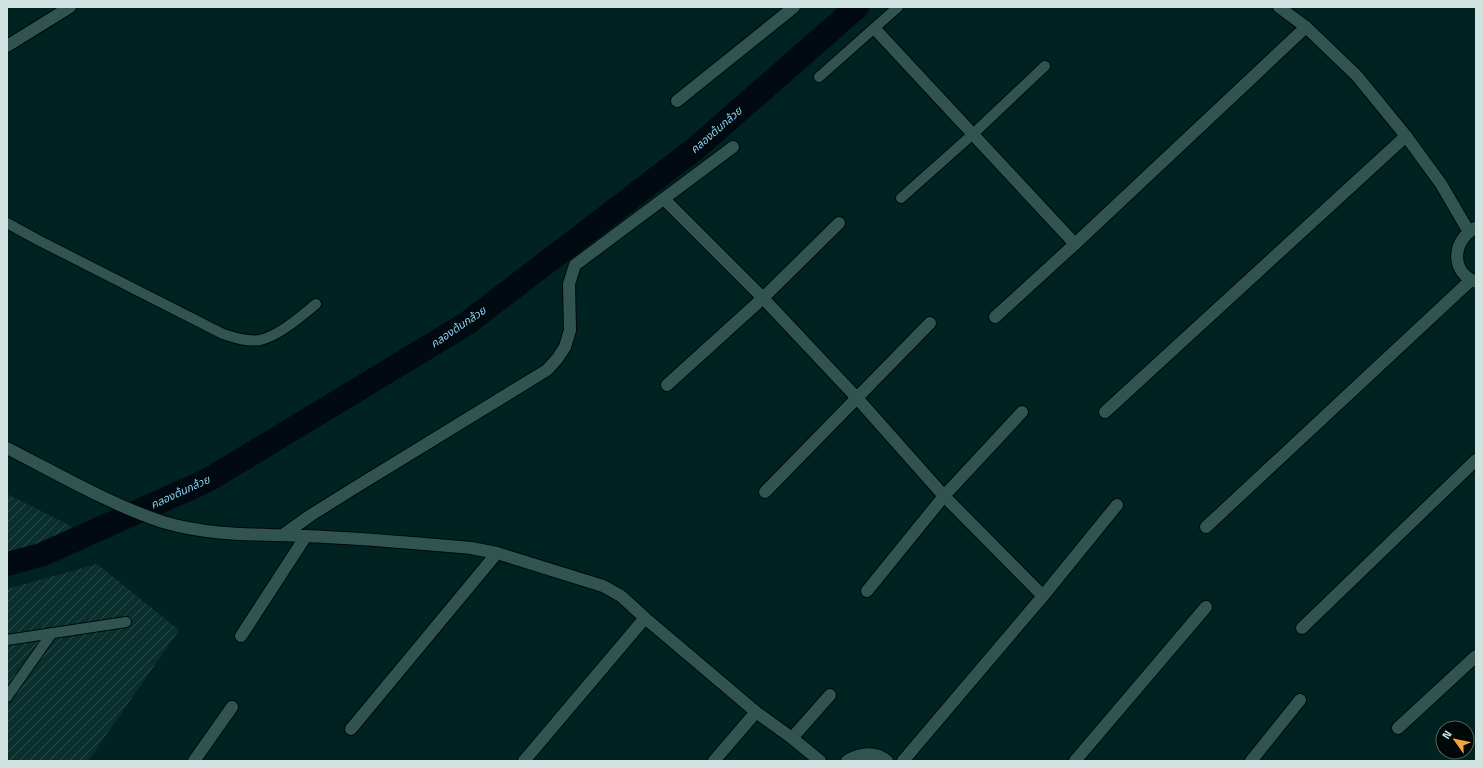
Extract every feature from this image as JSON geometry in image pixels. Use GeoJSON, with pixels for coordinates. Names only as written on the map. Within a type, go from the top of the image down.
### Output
{"type":"FeatureCollection","features":[{"type":"Feature","properties":{"kind":"street"},"geometry":{"type":"LineString","coordinates":[[7,46],[70,7]]}},
{"type":"Feature","properties":{"kind":"street"},"geometry":{"type":"LineString","coordinates":[[676,101],[794,7]]}},
{"type":"Feature","properties":{"kind":"street"},"geometry":{"type":"LineString","coordinates":[[1206,527],[1473,281],[1464,274],[1459,266],[1457,256],[1458,247],[1462,239],[1472,230],[1441,184],[1406,136],[1357,76],[1306,27],[1278,7]]}},
{"type":"Feature","properties":{"kind":"street"},"geometry":{"type":"LineString","coordinates":[[995,317],[1306,27]]}},
{"type":"Feature","properties":{"kind":"street"},"geometry":{"type":"LineString","coordinates":[[875,29],[1075,244]]}},
{"type":"Feature","properties":{"kind":"street"},"geometry":{"type":"LineString","coordinates":[[1105,412],[1406,136]]}},
{"type":"Feature","properties":{"kind":"street"},"geometry":{"type":"LineString","coordinates":[[282,535],[351,490],[547,370],[566,347],[570,330],[569,284],[575,265],[732,147]]}},
{"type":"Feature","properties":{"kind":"street"},"geometry":{"type":"LineString","coordinates":[[664,199],[763,298],[857,398],[944,496],[1043,596]]}},
{"type":"Feature","properties":{"kind":"street"},"geometry":{"type":"LineString","coordinates":[[667,385],[763,298],[839,223]]}},
{"type":"Feature","properties":{"kind":"street"},"geometry":{"type":"LineString","coordinates":[[765,492],[930,322]]}},
{"type":"Feature","properties":{"kind":"street"},"geometry":{"type":"LineString","coordinates":[[868,591],[944,496],[1022,412]]}},
{"type":"Feature","properties":{"kind":"street"},"geometry":{"type":"LineString","coordinates":[[7,448],[95,494],[131,510],[164,522],[202,531],[241,535],[306,536],[452,546],[497,553],[603,586],[621,596],[756,712],[792,738],[820,761]]}},
{"type":"Feature","properties":{"kind":"street"},"geometry":{"type":"LineString","coordinates":[[1302,628],[1476,460]]}},
{"type":"Feature","properties":{"kind":"street"},"geometry":{"type":"LineString","coordinates":[[904,761],[1043,596],[1117,505]]}},
{"type":"Feature","properties":{"kind":"street"},"geometry":{"type":"LineString","coordinates":[[241,636],[306,536]]}},
{"type":"Feature","properties":{"kind":"street"},"geometry":{"type":"LineString","coordinates":[[351,729],[497,553]]}},
{"type":"Feature","properties":{"kind":"street"},"geometry":{"type":"LineString","coordinates":[[1075,761],[1206,607]]}},
{"type":"Feature","properties":{"kind":"street"},"geometry":{"type":"LineString","coordinates":[[524,761],[645,618]]}},
{"type":"Feature","properties":{"kind":"street"},"geometry":{"type":"LineString","coordinates":[[1398,728],[1476,656]]}},
{"type":"Feature","properties":{"kind":"street"},"geometry":{"type":"LineString","coordinates":[[792,738],[830,695]]}},
{"type":"Feature","properties":{"kind":"street"},"geometry":{"type":"LineString","coordinates":[[1252,761],[1300,700]]}},
{"type":"Feature","properties":{"kind":"street"},"geometry":{"type":"LineString","coordinates":[[194,761],[232,707]]}},
{"type":"Feature","properties":{"kind":"street"},"geometry":{"type":"LineString","coordinates":[[714,761],[756,712]]}},
{"type":"Feature","properties":{"kind":"street"},"geometry":{"type":"LineString","coordinates":[[847,761],[865,754],[883,757],[887,761]]}},
{"type":"Feature","properties":{"kind":"lane"},"geometry":{"type":"LineString","coordinates":[[820,77],[898,7]]}},
{"type":"Feature","properties":{"kind":"lane"},"geometry":{"type":"LineString","coordinates":[[902,198],[1045,66]]}},
{"type":"Feature","properties":{"kind":"lane"},"geometry":{"type":"LineString","coordinates":[[7,223],[223,334],[243,340],[260,340],[278,332],[316,304]]}},
{"type":"Feature","properties":{"kind":"lane"},"geometry":{"type":"LineString","coordinates":[[7,640],[126,622]]}},
{"type":"Feature","properties":{"kind":"lane"},"geometry":{"type":"LineString","coordinates":[[7,698],[52,633]]}},
{"type":"Feature","properties":{"kind":"shaded area"},"geometry":{"type":"Polygon","coordinates":[[[7,494],[71,526],[73,545],[7,563],[7,494]]]}},
{"type":"Feature","properties":{"kind":"shaded area"},"geometry":{"type":"Polygon","coordinates":[[[97,564],[179,630],[88,761],[7,761],[7,589],[97,564]]]}},
{"type":"Feature","properties":{"kind":"waterway","name":"คลองต้นกล้วย"},"geometry":{"type":"LineString","coordinates":[[7,564],[41,555],[208,480],[466,324],[696,148],[857,7]]}}]}
